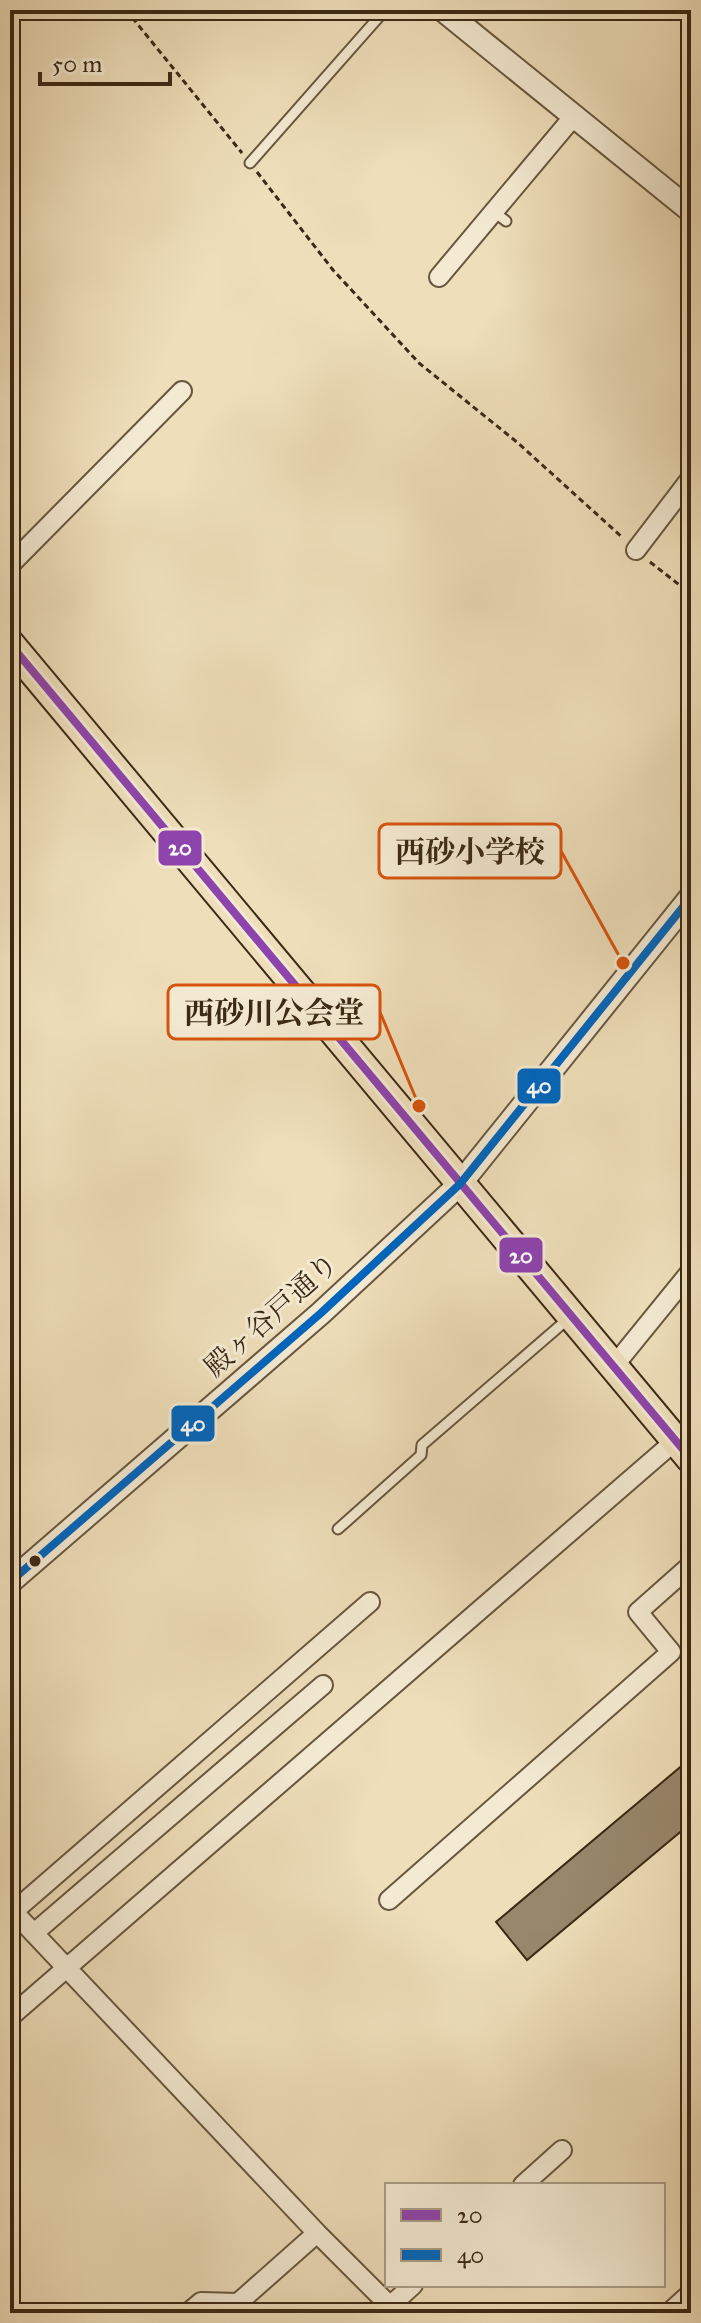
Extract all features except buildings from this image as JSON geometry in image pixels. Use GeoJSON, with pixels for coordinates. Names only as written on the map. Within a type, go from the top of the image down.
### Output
{"type":"FeatureCollection","features":[{"type":"Feature","properties":{"kind":"main road"},"geometry":{"type":"LineString","coordinates":[[10,644],[683,1450]]}},
{"type":"Feature","properties":{"kind":"street"},"geometry":{"type":"LineString","coordinates":[[443,10],[691,211]]}},
{"type":"Feature","properties":{"kind":"street"},"geometry":{"type":"LineString","coordinates":[[439,277],[499,216],[574,116]]}},
{"type":"Feature","properties":{"kind":"street"},"geometry":{"type":"LineString","coordinates":[[10,565],[182,391]]}},
{"type":"Feature","properties":{"kind":"street"},"geometry":{"type":"LineString","coordinates":[[636,550],[691,478]]}},
{"type":"Feature","properties":{"kind":"street","name":"殿ヶ谷戸通り"},"geometry":{"type":"LineString","coordinates":[[10,1582],[321,1313],[460,1184],[691,897]]}},
{"type":"Feature","properties":{"kind":"street"},"geometry":{"type":"LineString","coordinates":[[613,1367],[691,1271]]}},
{"type":"Feature","properties":{"kind":"street"},"geometry":{"type":"LineString","coordinates":[[10,2017],[683,1450]]}},
{"type":"Feature","properties":{"kind":"street"},"geometry":{"type":"LineString","coordinates":[[389,1900],[671,1652],[638,1612],[691,1565]]}},
{"type":"Feature","properties":{"kind":"street"},"geometry":{"type":"LineString","coordinates":[[370,1602],[12,1910],[317,2233],[394,2310],[411,2287]]}},
{"type":"Feature","properties":{"kind":"street"},"geometry":{"type":"LineString","coordinates":[[34,1933],[323,1685]]}},
{"type":"Feature","properties":{"kind":"street"},"geometry":{"type":"LineString","coordinates":[[252,1704],[273,1728]]}},
{"type":"Feature","properties":{"kind":"street"},"geometry":{"type":"LineString","coordinates":[[525,2183],[562,2150]]}},
{"type":"Feature","properties":{"kind":"street"},"geometry":{"type":"LineString","coordinates":[[188,2313],[201,2302],[238,2303],[317,2233]]}},
{"type":"Feature","properties":{"kind":"street"},"geometry":{"type":"LineString","coordinates":[[669,2313],[691,2293]]}},
{"type":"Feature","properties":{"kind":"lane"},"geometry":{"type":"LineString","coordinates":[[250,163],[385,10]]}},
{"type":"Feature","properties":{"kind":"lane"},"geometry":{"type":"LineString","coordinates":[[338,1529],[421,1455],[422,1445],[571,1316]]}},
{"type":"Feature","properties":{"kind":"path"},"geometry":{"type":"LineString","coordinates":[[126,10],[333,270],[419,363],[518,443],[662,573],[691,594]]}},
{"type":"Feature","properties":{"kind":"transit line","name":"20"},"geometry":{"type":"LineString","coordinates":[[10,644],[691,1459]]}},
{"type":"Feature","properties":{"kind":"transit line","name":"40"},"geometry":{"type":"LineString","coordinates":[[10,1582],[321,1313],[460,1184],[691,897]]}},
{"type":"Feature","properties":{"kind":"place","name":"西砂小学校"},"geometry":{"type":"Point","coordinates":[623,963]}},
{"type":"Feature","properties":{"kind":"place","name":"西砂川公会堂"},"geometry":{"type":"Point","coordinates":[419,1106]}}]}
